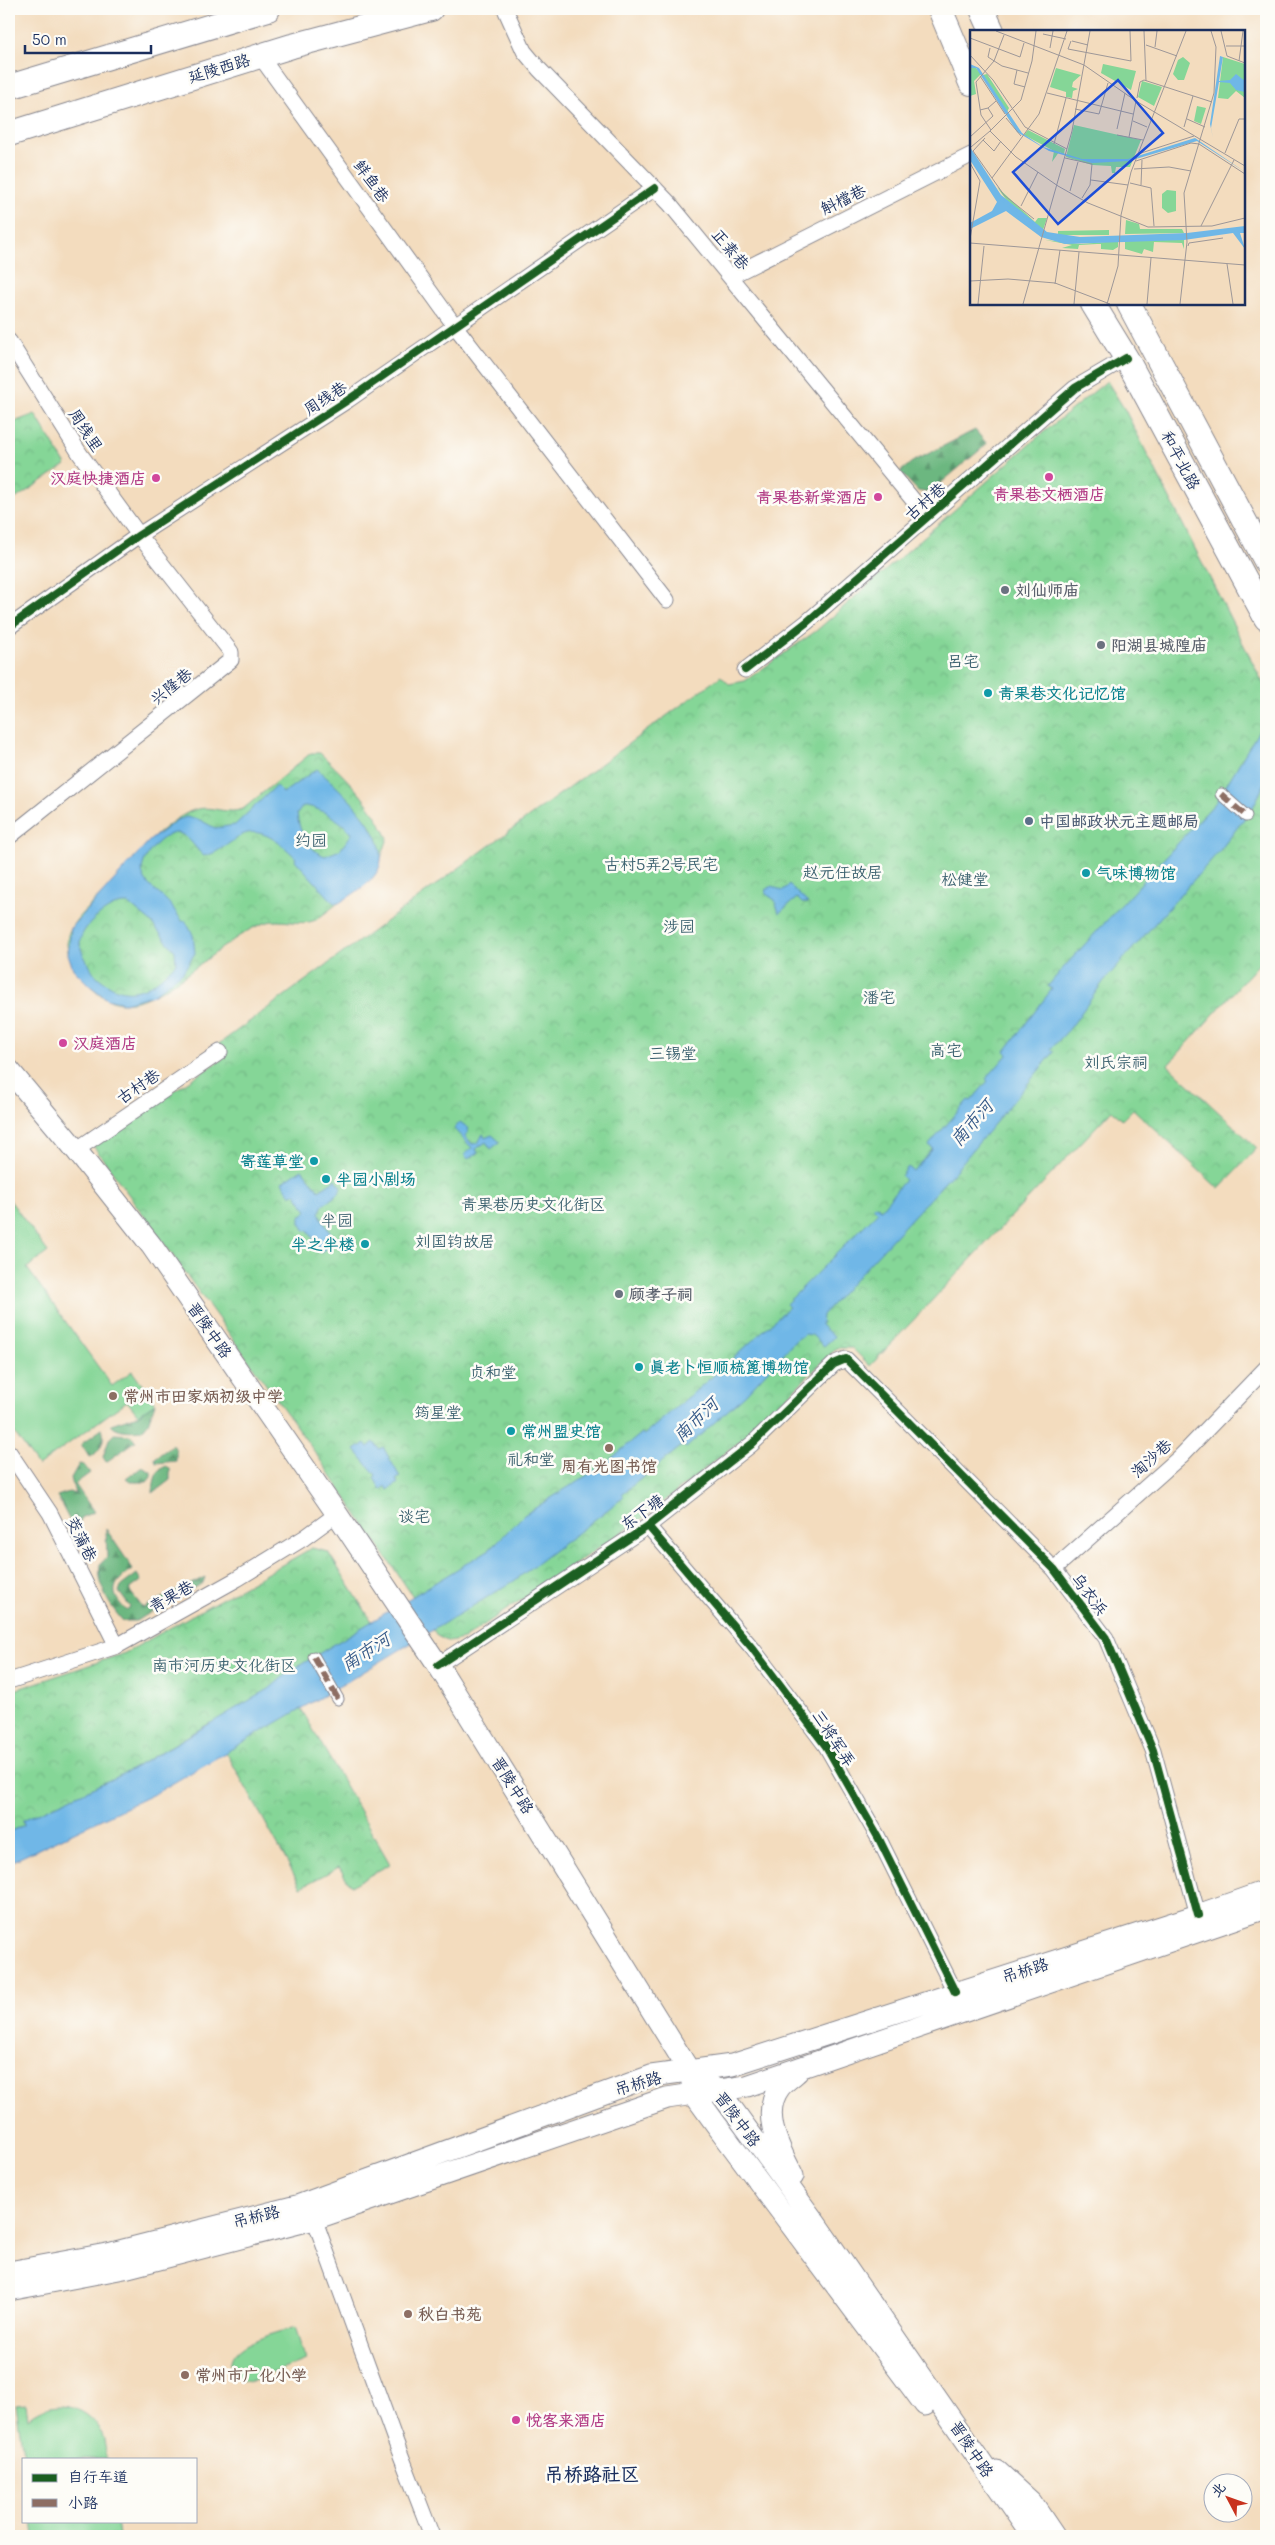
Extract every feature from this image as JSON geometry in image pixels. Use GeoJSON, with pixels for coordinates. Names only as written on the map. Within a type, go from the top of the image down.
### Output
{"type":"FeatureCollection","features":[{"type":"Feature","properties":{"kind":"main road"},"geometry":{"type":"LineString","coordinates":[[9,87],[268,9]]}},
{"type":"Feature","properties":{"kind":"main road","name":"延陵西路"},"geometry":{"type":"LineString","coordinates":[[9,134],[260,56],[431,9]]}},
{"type":"Feature","properties":{"kind":"main road"},"geometry":{"type":"LineString","coordinates":[[940,9],[970,81]]}},
{"type":"Feature","properties":{"kind":"main road"},"geometry":{"type":"LineString","coordinates":[[982,9],[992,30]]}},
{"type":"Feature","properties":{"kind":"main road","name":"和平北路"},"geometry":{"type":"LineString","coordinates":[[1094,305],[1126,358],[1265,610]]}},
{"type":"Feature","properties":{"kind":"main road","name":"和平北路"},"geometry":{"type":"LineString","coordinates":[[1130,305],[1266,561]]}},
{"type":"Feature","properties":{"kind":"main road","name":"晋陵中路"},"geometry":{"type":"LineString","coordinates":[[9,1070],[76,1150],[150,1245],[337,1514],[425,1645],[690,2072],[720,2092],[816,2224],[1032,2536]]}},
{"type":"Feature","properties":{"kind":"main road","name":"吊桥路"},"geometry":{"type":"LineString","coordinates":[[9,2272],[112,2253],[311,2211],[651,2076],[732,2065],[1198,1915],[1266,1891]]}},
{"type":"Feature","properties":{"kind":"main road","name":"吊桥路"},"geometry":{"type":"LineString","coordinates":[[9,2290],[124,2268],[667,2098],[720,2092],[747,2086],[1266,1908]]}},
{"type":"Feature","properties":{"kind":"main road"},"geometry":{"type":"LineString","coordinates":[[802,2068],[780,2087],[773,2104],[771,2120],[777,2143],[816,2224]]}},
{"type":"Feature","properties":{"kind":"main road"},"geometry":{"type":"LineString","coordinates":[[690,2072],[694,2094]]}},
{"type":"Feature","properties":{"kind":"main road","name":"晋陵中路"},"geometry":{"type":"LineString","coordinates":[[694,2094],[1000,2508],[1018,2536]]}},
{"type":"Feature","properties":{"kind":"main road"},"geometry":{"type":"LineString","coordinates":[[970,2447],[1031,2502],[1054,2536]]}},
{"type":"Feature","properties":{"kind":"street","name":"正素巷"},"geometry":{"type":"LineString","coordinates":[[505,9],[524,50],[538,69],[655,188],[731,276],[927,517]]}},
{"type":"Feature","properties":{"kind":"street","name":"鲜鱼巷"},"geometry":{"type":"LineString","coordinates":[[260,56],[455,326],[667,600]]}},
{"type":"Feature","properties":{"kind":"street","name":"斛檔巷"},"geometry":{"type":"LineString","coordinates":[[731,276],[970,155]]}},
{"type":"Feature","properties":{"kind":"street","name":"周线巷"},"geometry":{"type":"LineString","coordinates":[[9,627],[138,535],[348,400],[655,188]]}},
{"type":"Feature","properties":{"kind":"street","name":"周线里"},"geometry":{"type":"LineString","coordinates":[[9,341],[80,454],[138,535]]}},
{"type":"Feature","properties":{"kind":"street","name":"古村巷"},"geometry":{"type":"LineString","coordinates":[[745,670],[807,622],[1075,388],[1126,358]]}},
{"type":"Feature","properties":{"kind":"street","name":"兴隆巷"},"geometry":{"type":"LineString","coordinates":[[9,837],[231,660],[231,652],[138,535]]}},
{"type":"Feature","properties":{"kind":"street"},"geometry":{"type":"LineString","coordinates":[[1221,794],[1246,816]]}},
{"type":"Feature","properties":{"kind":"street","name":"古村巷"},"geometry":{"type":"LineString","coordinates":[[76,1150],[220,1052]]}},
{"type":"Feature","properties":{"kind":"street","name":"东下塘"},"geometry":{"type":"LineString","coordinates":[[438,1665],[648,1526],[752,1444],[834,1364],[846,1360]]}},
{"type":"Feature","properties":{"kind":"street","name":"乌衣浜"},"geometry":{"type":"LineString","coordinates":[[846,1360],[1054,1569],[1106,1638],[1153,1750],[1198,1915]]}},
{"type":"Feature","properties":{"kind":"street","name":"淘沙巷"},"geometry":{"type":"LineString","coordinates":[[1054,1569],[1187,1450],[1266,1368]]}},
{"type":"Feature","properties":{"kind":"street","name":"茭蒲巷"},"geometry":{"type":"LineString","coordinates":[[9,1452],[50,1513],[117,1646]]}},
{"type":"Feature","properties":{"kind":"street","name":"青果巷"},"geometry":{"type":"LineString","coordinates":[[9,1681],[117,1646],[238,1579],[304,1538],[337,1514]]}},
{"type":"Feature","properties":{"kind":"street","name":"三将军弄"},"geometry":{"type":"LineString","coordinates":[[648,1526],[753,1649],[826,1746],[878,1837],[955,1992]]}},
{"type":"Feature","properties":{"kind":"street"},"geometry":{"type":"LineString","coordinates":[[314,1657],[337,1697]]}},
{"type":"Feature","properties":{"kind":"street"},"geometry":{"type":"LineString","coordinates":[[311,2211],[432,2536]]}},
{"type":"Feature","properties":{"kind":"green space","name":"青果巷历史文化街区"},"geometry":{"type":"Polygon","coordinates":[[[1107,381],[1125,410],[1266,689],[1266,956],[1168,1065],[1257,1148],[1219,1189],[1133,1109],[1122,1120],[1112,1110],[870,1366],[852,1348],[837,1348],[749,1434],[643,1518],[463,1639],[449,1642],[437,1636],[414,1598],[314,1451],[92,1144],[224,1058],[216,1046],[721,676],[729,684],[745,681],[816,631],[1039,436],[1107,381]]]}},
{"type":"Feature","properties":{"kind":"green space"},"geometry":{"type":"Polygon","coordinates":[[[35,414],[66,465],[9,503],[9,424],[35,414]]]}},
{"type":"Feature","properties":{"kind":"green space"},"geometry":{"type":"Polygon","coordinates":[[[975,430],[987,444],[929,493],[918,491],[900,472],[912,462],[975,430]]]}},
{"type":"Feature","properties":{"kind":"green space","name":"约园"},"geometry":{"type":"Polygon","coordinates":[[[311,753],[320,753],[350,782],[374,813],[388,838],[375,875],[316,920],[303,923],[270,921],[264,923],[230,942],[177,981],[141,1000],[118,1003],[106,998],[95,990],[77,971],[68,954],[68,934],[82,914],[154,837],[176,819],[189,812],[203,808],[229,811],[243,809],[311,753]]]}},
{"type":"Feature","properties":{"kind":"green space"},"geometry":{"type":"Polygon","coordinates":[[[9,1199],[48,1252],[27,1268],[112,1386],[132,1371],[155,1403],[138,1415],[127,1401],[38,1466],[9,1425],[9,1199]]]}},
{"type":"Feature","properties":{"kind":"green space"},"geometry":{"type":"Polygon","coordinates":[[[155,1403],[148,1423],[142,1430],[121,1430],[111,1424],[138,1415],[155,1403]]]}},
{"type":"Feature","properties":{"kind":"green space"},"geometry":{"type":"Polygon","coordinates":[[[102,1429],[103,1442],[99,1449],[89,1457],[81,1444],[102,1429]]]}},
{"type":"Feature","properties":{"kind":"green space"},"geometry":{"type":"Polygon","coordinates":[[[114,1434],[130,1435],[136,1441],[106,1462],[103,1457],[109,1439],[114,1434]]]}},
{"type":"Feature","properties":{"kind":"green space"},"geometry":{"type":"Polygon","coordinates":[[[173,1445],[176,1450],[176,1461],[156,1463],[155,1458],[173,1445]]]}},
{"type":"Feature","properties":{"kind":"green space"},"geometry":{"type":"Polygon","coordinates":[[[79,1464],[84,1465],[90,1473],[75,1484],[94,1512],[82,1517],[75,1531],[57,1496],[69,1492],[75,1494],[71,1478],[79,1464]]]}},
{"type":"Feature","properties":{"kind":"green space"},"geometry":{"type":"Polygon","coordinates":[[[167,1466],[170,1469],[170,1480],[153,1493],[158,1473],[167,1466]]]}},
{"type":"Feature","properties":{"kind":"green space"},"geometry":{"type":"Polygon","coordinates":[[[142,1467],[151,1472],[151,1477],[147,1482],[130,1482],[126,1479],[142,1467]]]}},
{"type":"Feature","properties":{"kind":"green space"},"geometry":{"type":"Polygon","coordinates":[[[106,1529],[133,1569],[121,1579],[115,1588],[117,1599],[127,1611],[130,1607],[119,1592],[121,1586],[137,1574],[141,1581],[129,1590],[143,1608],[205,1577],[203,1583],[136,1621],[123,1621],[105,1595],[100,1580],[100,1564],[107,1558],[106,1529]]]}},
{"type":"Feature","properties":{"kind":"green space","name":"南市河历史文化街区"},"geometry":{"type":"Polygon","coordinates":[[[312,1548],[328,1552],[373,1623],[283,1677],[390,1864],[351,1886],[339,1867],[301,1887],[210,1723],[127,1772],[23,1821],[24,1825],[9,1832],[9,1692],[125,1653],[312,1548]]]}},
{"type":"Feature","properties":{"kind":"green space"},"geometry":{"type":"Polygon","coordinates":[[[295,2327],[306,2360],[251,2382],[235,2376],[232,2371],[231,2362],[235,2354],[243,2347],[264,2337],[295,2327]]]}},
{"type":"Feature","properties":{"kind":"green space"},"geometry":{"type":"Polygon","coordinates":[[[26,2404],[28,2418],[38,2411],[49,2407],[60,2406],[82,2412],[91,2418],[98,2427],[104,2439],[107,2458],[24,2458],[16,2405],[26,2404]]]}},
{"type":"Feature","properties":{"kind":"green space"},"geometry":{"type":"Polygon","coordinates":[[[32,2522],[117,2522],[119,2536],[34,2536],[32,2522]]]}},
{"type":"Feature","properties":{"kind":"water","name":"南市河"},"geometry":{"type":"Polygon","coordinates":[[[1266,719],[1266,781],[1253,807],[1221,849],[1103,982],[1071,1027],[1051,1049],[1054,1052],[956,1170],[822,1315],[821,1325],[834,1337],[824,1346],[812,1335],[805,1334],[796,1340],[745,1395],[686,1448],[683,1445],[622,1494],[624,1497],[514,1581],[345,1683],[156,1793],[9,1863],[9,1832],[24,1825],[23,1820],[127,1772],[269,1689],[289,1672],[490,1549],[524,1515],[602,1466],[642,1433],[644,1435],[727,1364],[789,1307],[786,1304],[878,1212],[873,1207],[876,1205],[881,1209],[905,1180],[901,1176],[908,1167],[913,1171],[933,1149],[929,1145],[968,1100],[971,1101],[988,1081],[986,1079],[1008,1054],[1005,1051],[1052,989],[1048,986],[1216,802],[1266,719]]]}},
{"type":"Feature","properties":{"kind":"water"},"geometry":{"type":"Polygon","coordinates":[[[317,769],[339,789],[364,816],[374,832],[380,847],[381,861],[372,879],[339,903],[334,903],[295,860],[296,858],[279,843],[265,835],[250,833],[242,835],[219,850],[204,856],[182,834],[172,834],[159,841],[153,848],[142,869],[147,883],[168,902],[183,922],[185,920],[193,935],[195,953],[183,972],[153,995],[124,1003],[107,999],[73,969],[68,954],[71,928],[149,841],[177,820],[186,817],[200,820],[215,828],[235,825],[276,786],[283,793],[317,769]],[[303,806],[297,814],[302,834],[309,845],[325,856],[340,850],[352,834],[349,830],[323,812],[309,806],[303,806]],[[129,904],[114,906],[98,916],[83,932],[80,944],[84,957],[96,975],[117,989],[136,991],[153,984],[176,963],[175,951],[150,921],[129,904]]]}},
{"type":"Feature","properties":{"kind":"water"},"geometry":{"type":"Polygon","coordinates":[[[789,885],[808,903],[802,903],[797,898],[779,913],[775,900],[766,894],[766,890],[772,886],[782,891],[789,885]]]}},
{"type":"Feature","properties":{"kind":"water"},"geometry":{"type":"Polygon","coordinates":[[[460,1122],[467,1127],[468,1132],[465,1136],[472,1144],[478,1143],[483,1134],[485,1138],[492,1135],[500,1142],[491,1149],[486,1142],[476,1149],[478,1153],[468,1159],[464,1155],[472,1148],[454,1129],[460,1122]]]}},
{"type":"Feature","properties":{"kind":"water"},"geometry":{"type":"Polygon","coordinates":[[[302,1169],[319,1190],[336,1179],[341,1187],[339,1193],[323,1205],[319,1213],[333,1238],[337,1240],[321,1252],[308,1230],[305,1231],[300,1223],[300,1217],[307,1211],[295,1193],[291,1195],[282,1182],[302,1169]]]}},
{"type":"Feature","properties":{"kind":"water"},"geometry":{"type":"Polygon","coordinates":[[[374,1442],[379,1449],[383,1447],[400,1477],[396,1480],[398,1483],[388,1490],[386,1486],[381,1490],[374,1478],[376,1475],[355,1450],[365,1443],[368,1447],[374,1442]]]}},
{"type":"Feature","properties":{"kind":"marked path"},"geometry":{"type":"LineString","coordinates":[[1221,794],[1246,816]]}},
{"type":"Feature","properties":{"kind":"marked path"},"geometry":{"type":"LineString","coordinates":[[314,1657],[338,1699]]}},
{"type":"Feature","properties":{"kind":"cycle path"},"geometry":{"type":"LineString","coordinates":[[9,627],[139,535],[348,400],[655,188]]}},
{"type":"Feature","properties":{"kind":"cycle path"},"geometry":{"type":"LineString","coordinates":[[745,670],[807,622],[1075,388],[1126,358]]}},
{"type":"Feature","properties":{"kind":"cycle path"},"geometry":{"type":"LineString","coordinates":[[438,1665],[648,1526],[752,1444],[834,1364],[846,1359],[1054,1569],[1106,1638],[1153,1750],[1198,1915]]}},
{"type":"Feature","properties":{"kind":"cycle path"},"geometry":{"type":"LineString","coordinates":[[648,1526],[753,1649],[826,1746],[878,1837],[955,1992]]}},
{"type":"Feature","properties":{"kind":"place","name":"青果巷文栖酒店"},"geometry":{"type":"Point","coordinates":[1049,477]}},
{"type":"Feature","properties":{"kind":"place","name":"汉庭快捷酒店"},"geometry":{"type":"Point","coordinates":[156,478]}},
{"type":"Feature","properties":{"kind":"place","name":"青果巷新棠酒店"},"geometry":{"type":"Point","coordinates":[878,497]}},
{"type":"Feature","properties":{"kind":"place","name":"刘仙师庙"},"geometry":{"type":"Point","coordinates":[1005,590]}},
{"type":"Feature","properties":{"kind":"place","name":"阳湖县城隍庙"},"geometry":{"type":"Point","coordinates":[1101,645]}},
{"type":"Feature","properties":{"kind":"place","name":"青果巷文化记忆馆"},"geometry":{"type":"Point","coordinates":[988,693]}},
{"type":"Feature","properties":{"kind":"place","name":"中国邮政状元主题邮局"},"geometry":{"type":"Point","coordinates":[1029,821]}},
{"type":"Feature","properties":{"kind":"place","name":"气味博物馆"},"geometry":{"type":"Point","coordinates":[1086,873]}},
{"type":"Feature","properties":{"kind":"place","name":"汉庭酒店"},"geometry":{"type":"Point","coordinates":[63,1043]}},
{"type":"Feature","properties":{"kind":"place","name":"寄莲草堂"},"geometry":{"type":"Point","coordinates":[314,1161]}},
{"type":"Feature","properties":{"kind":"place","name":"半园小剧场"},"geometry":{"type":"Point","coordinates":[326,1179]}},
{"type":"Feature","properties":{"kind":"place","name":"半之半楼"},"geometry":{"type":"Point","coordinates":[365,1244]}},
{"type":"Feature","properties":{"kind":"place","name":"顾孝子祠"},"geometry":{"type":"Point","coordinates":[619,1294]}},
{"type":"Feature","properties":{"kind":"place","name":"真老卜恒顺梳篦博物馆"},"geometry":{"type":"Point","coordinates":[639,1367]}},
{"type":"Feature","properties":{"kind":"place","name":"常州市田家炳初级中学"},"geometry":{"type":"Point","coordinates":[113,1396]}},
{"type":"Feature","properties":{"kind":"place","name":"常州盟史馆"},"geometry":{"type":"Point","coordinates":[511,1431]}},
{"type":"Feature","properties":{"kind":"place","name":"周有光图书馆"},"geometry":{"type":"Point","coordinates":[609,1448]}},
{"type":"Feature","properties":{"kind":"place","name":"秋白书苑"},"geometry":{"type":"Point","coordinates":[408,2314]}},
{"type":"Feature","properties":{"kind":"place","name":"常州市广化小学"},"geometry":{"type":"Point","coordinates":[185,2375]}},
{"type":"Feature","properties":{"kind":"place","name":"悦客来酒店"},"geometry":{"type":"Point","coordinates":[516,2420]}},
{"type":"Feature","properties":{"kind":"district","name":"吊桥路社区"},"geometry":{"type":"Point","coordinates":[592,2474]}},
{"type":"Feature","properties":{"kind":"park label","name":"吕宅"},"geometry":{"type":"Point","coordinates":[963,661]}},
{"type":"Feature","properties":{"kind":"park label","name":"古村5弄2号民宅"},"geometry":{"type":"Point","coordinates":[661,864]}},
{"type":"Feature","properties":{"kind":"park label","name":"赵元任故居"},"geometry":{"type":"Point","coordinates":[843,872]}},
{"type":"Feature","properties":{"kind":"park label","name":"松健堂"},"geometry":{"type":"Point","coordinates":[965,879]}},
{"type":"Feature","properties":{"kind":"park label","name":"涉园"},"geometry":{"type":"Point","coordinates":[679,926]}},
{"type":"Feature","properties":{"kind":"park label","name":"潘宅"},"geometry":{"type":"Point","coordinates":[879,997]}},
{"type":"Feature","properties":{"kind":"park label","name":"高宅"},"geometry":{"type":"Point","coordinates":[946,1050]}},
{"type":"Feature","properties":{"kind":"park label","name":"三锡堂"},"geometry":{"type":"Point","coordinates":[673,1053]}},
{"type":"Feature","properties":{"kind":"park label","name":"刘氏宗祠"},"geometry":{"type":"Point","coordinates":[1116,1062]}},
{"type":"Feature","properties":{"kind":"park label","name":"半园"},"geometry":{"type":"Point","coordinates":[337,1220]}},
{"type":"Feature","properties":{"kind":"park label","name":"刘国钧故居"},"geometry":{"type":"Point","coordinates":[455,1241]}},
{"type":"Feature","properties":{"kind":"park label","name":"贞和堂"},"geometry":{"type":"Point","coordinates":[493,1372]}},
{"type":"Feature","properties":{"kind":"park label","name":"筠星堂"},"geometry":{"type":"Point","coordinates":[438,1412]}},
{"type":"Feature","properties":{"kind":"park label","name":"礼和堂"},"geometry":{"type":"Point","coordinates":[531,1459]}},
{"type":"Feature","properties":{"kind":"park label","name":"谈宅"},"geometry":{"type":"Point","coordinates":[414,1516]}}]}
